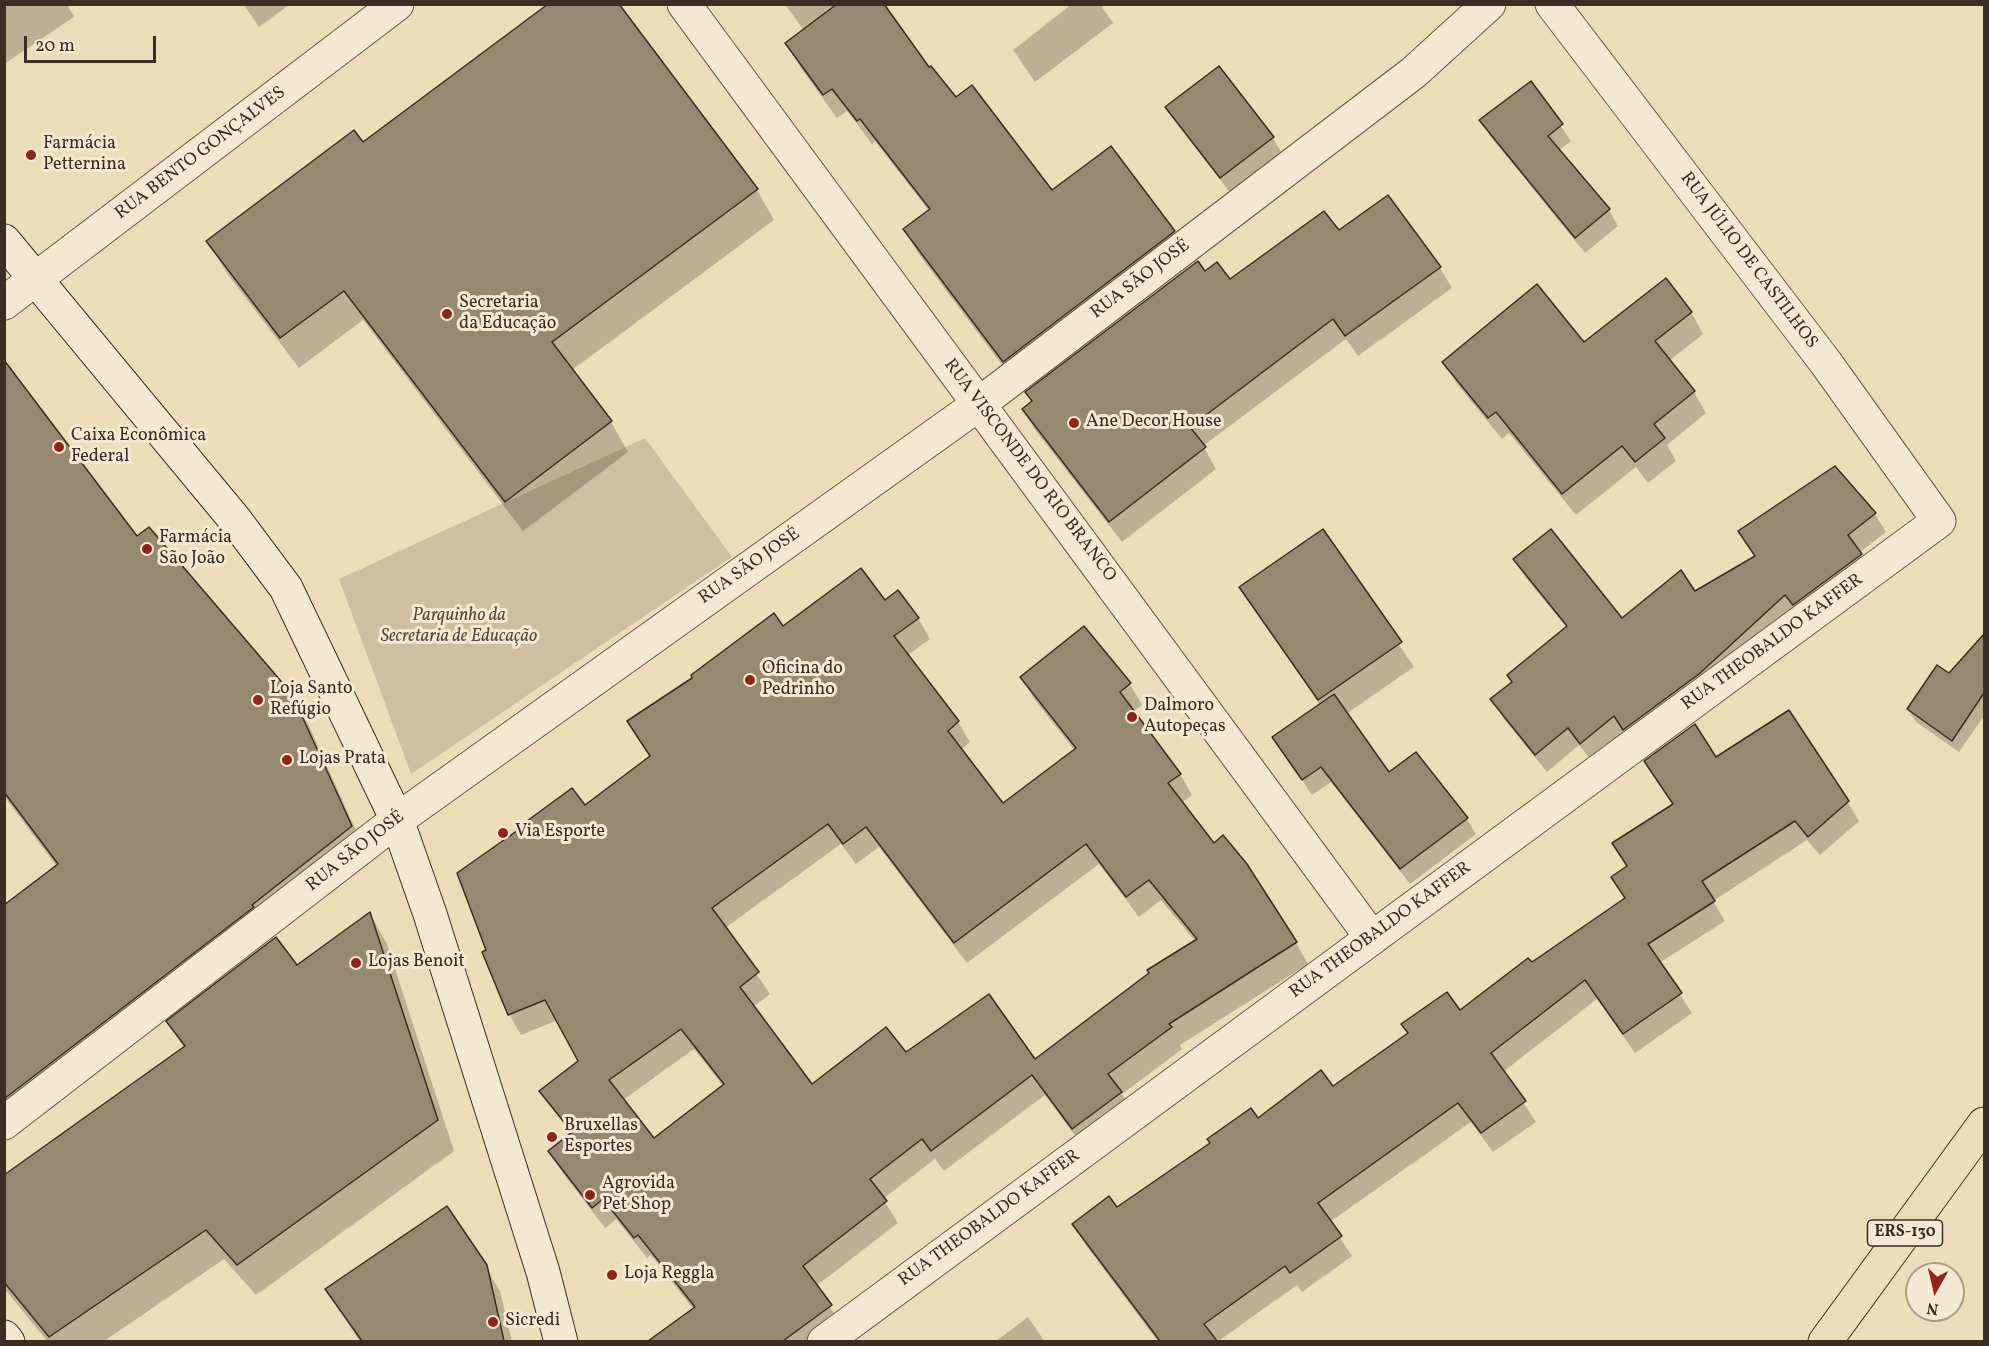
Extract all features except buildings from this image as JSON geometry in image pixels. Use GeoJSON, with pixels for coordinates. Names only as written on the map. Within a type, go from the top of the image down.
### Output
{"type":"FeatureCollection","features":[{"type":"Feature","properties":{"kind":"main road","name":"ERS-130"},"geometry":{"type":"LineString","coordinates":[[1825,1341],[1984,1124]]}},
{"type":"Feature","properties":{"kind":"street","name":"RUA BENTO GONÇALVES"},"geometry":{"type":"LineString","coordinates":[[4,303],[397,4]]}},
{"type":"Feature","properties":{"kind":"street","name":"RUA VISCONDE DO RIO BRANCO"},"geometry":{"type":"LineString","coordinates":[[684,4],[1372,938]]}},
{"type":"Feature","properties":{"kind":"street","name":"RUA SÃO JOSÉ"},"geometry":{"type":"LineString","coordinates":[[4,1123],[397,820],[979,404],[1413,73],[1489,4]]}},
{"type":"Feature","properties":{"kind":"street","name":"RUA JÚLIO DE CASTILHOS"},"geometry":{"type":"LineString","coordinates":[[1552,4],[1826,363],[1939,521]]}},
{"type":"Feature","properties":{"kind":"street"},"geometry":{"type":"LineString","coordinates":[[4,241],[236,521],[286,588],[397,820],[430,914],[539,1261],[561,1341]]}},
{"type":"Feature","properties":{"kind":"street","name":"RUA THEOBALDO KAFFER"},"geometry":{"type":"LineString","coordinates":[[824,1341],[1939,521]]}},
{"type":"Feature","properties":{"kind":"street"},"geometry":{"type":"LineString","coordinates":[[4,1337],[8,1341]]}},
{"type":"Feature","properties":{"kind":"green space","name":"Parquinho da Secretaria de Educação"},"geometry":{"type":"Polygon","coordinates":[[[645,438],[732,557],[411,774],[339,579],[645,438]]]}},
{"type":"Feature","properties":{"kind":"place","name":"Farmácia Petternina"},"geometry":{"type":"Point","coordinates":[31,155]}},
{"type":"Feature","properties":{"kind":"place","name":"Secretaria da Educação"},"geometry":{"type":"Point","coordinates":[447,314]}},
{"type":"Feature","properties":{"kind":"place","name":"Ane Decor House"},"geometry":{"type":"Point","coordinates":[1074,423]}},
{"type":"Feature","properties":{"kind":"place","name":"Caixa Econômica Federal"},"geometry":{"type":"Point","coordinates":[59,447]}},
{"type":"Feature","properties":{"kind":"place","name":"Farmácia São João"},"geometry":{"type":"Point","coordinates":[147,549]}},
{"type":"Feature","properties":{"kind":"place","name":"Oficina do Pedrinho"},"geometry":{"type":"Point","coordinates":[750,680]}},
{"type":"Feature","properties":{"kind":"place","name":"Loja Santo Refúgio"},"geometry":{"type":"Point","coordinates":[258,700]}},
{"type":"Feature","properties":{"kind":"place","name":"Dalmoro Autopeças"},"geometry":{"type":"Point","coordinates":[1132,717]}},
{"type":"Feature","properties":{"kind":"place","name":"Lojas Prata"},"geometry":{"type":"Point","coordinates":[287,760]}},
{"type":"Feature","properties":{"kind":"place","name":"Via Esporte"},"geometry":{"type":"Point","coordinates":[503,833]}},
{"type":"Feature","properties":{"kind":"place","name":"Lojas Benoit"},"geometry":{"type":"Point","coordinates":[356,963]}},
{"type":"Feature","properties":{"kind":"place","name":"Bruxellas Esportes"},"geometry":{"type":"Point","coordinates":[552,1137]}},
{"type":"Feature","properties":{"kind":"place","name":"Agrovida Pet Shop"},"geometry":{"type":"Point","coordinates":[590,1195]}},
{"type":"Feature","properties":{"kind":"place","name":"Loja Reggla"},"geometry":{"type":"Point","coordinates":[612,1275]}},
{"type":"Feature","properties":{"kind":"place","name":"Sicredi"},"geometry":{"type":"Point","coordinates":[493,1322]}}]}
